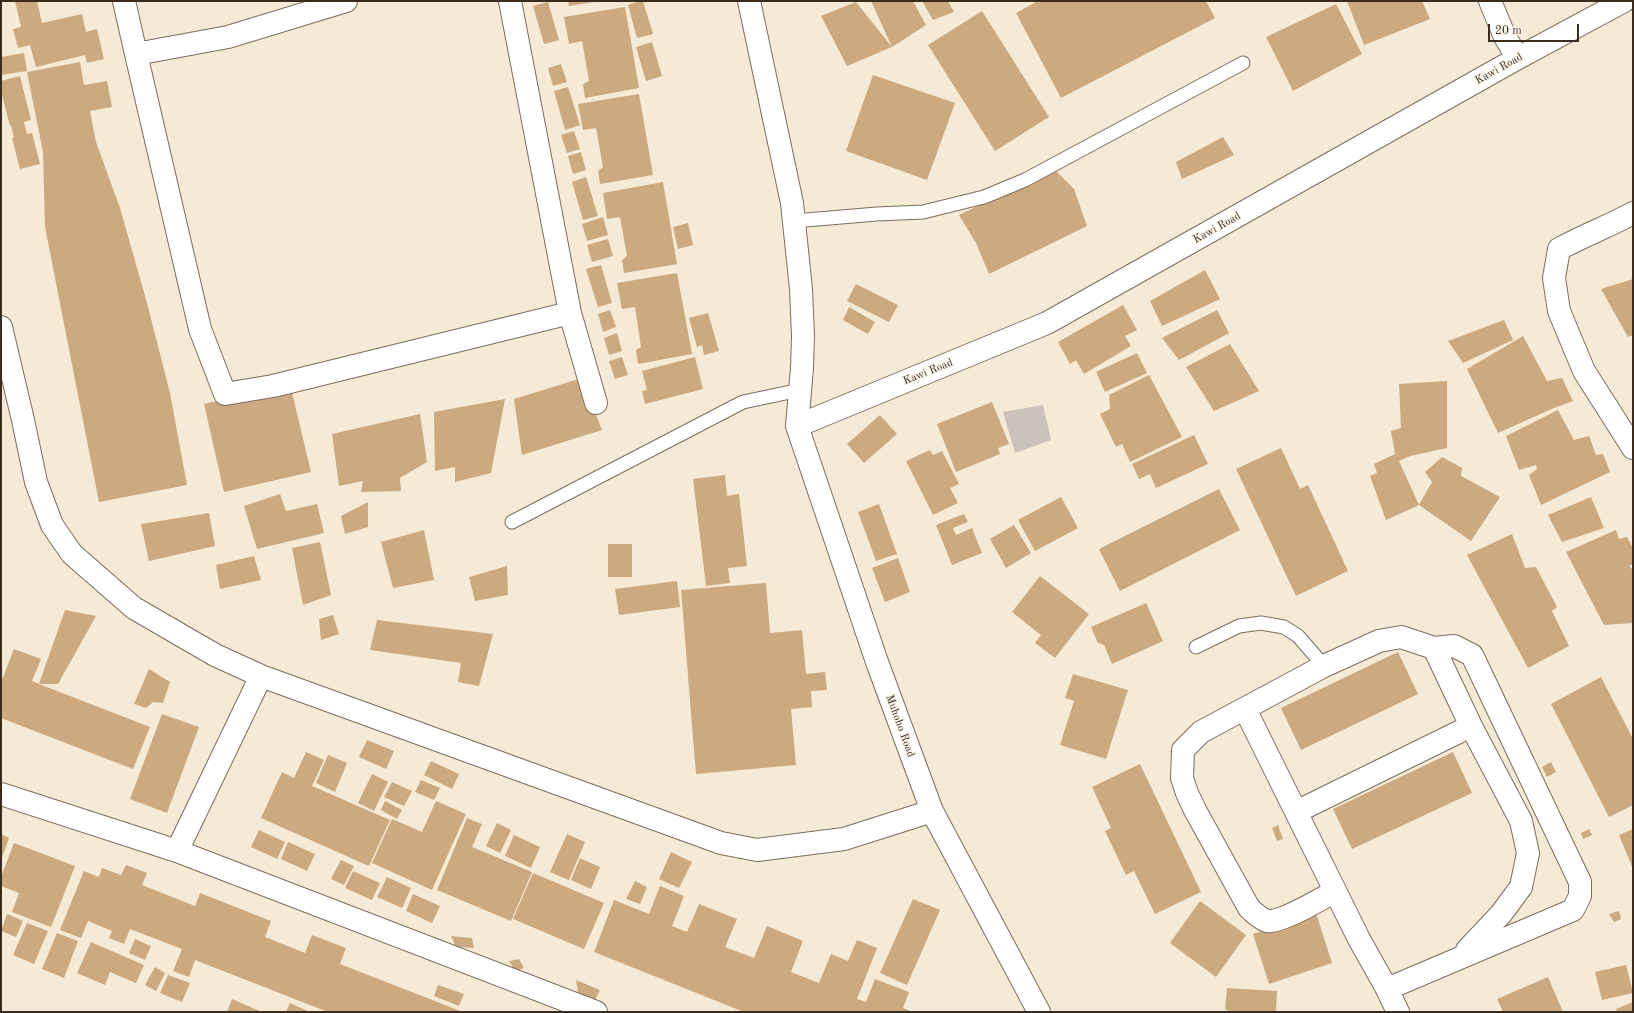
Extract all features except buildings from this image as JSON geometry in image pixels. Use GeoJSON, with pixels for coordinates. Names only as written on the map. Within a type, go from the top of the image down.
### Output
{"type":"FeatureCollection","features":[{"type":"Feature","properties":{"kind":"street"},"geometry":{"type":"LineString","coordinates":[[124,1],[200,328],[225,394],[273,386],[570,313]]}},
{"type":"Feature","properties":{"kind":"street"},"geometry":{"type":"LineString","coordinates":[[136,54],[228,38],[346,1]]}},
{"type":"Feature","properties":{"kind":"street"},"geometry":{"type":"LineString","coordinates":[[510,1],[570,313],[596,403]]}},
{"type":"Feature","properties":{"kind":"street"},"geometry":{"type":"LineString","coordinates":[[749,1],[792,203],[801,289],[803,336],[797,426]]}},
{"type":"Feature","properties":{"kind":"street"},"geometry":{"type":"LineString","coordinates":[[1490,1],[1505,37],[1518,58]]}},
{"type":"Feature","properties":{"kind":"street","name":"Kawi Road"},"geometry":{"type":"LineString","coordinates":[[797,426],[1047,323],[1518,58],[1624,1]]}},
{"type":"Feature","properties":{"kind":"street"},"geometry":{"type":"LineString","coordinates":[[1633,213],[1606,228],[1584,236],[1559,248],[1554,278],[1558,311],[1584,371],[1633,448]]}},
{"type":"Feature","properties":{"kind":"street"},"geometry":{"type":"LineString","coordinates":[[1,327],[36,482],[52,525],[72,554],[134,608],[215,655],[261,676],[721,843],[757,850],[844,839],[932,811]]}},
{"type":"Feature","properties":{"kind":"street","name":"Muhoho Road"},"geometry":{"type":"LineString","coordinates":[[797,426],[876,662],[932,811],[1039,1012]]}},
{"type":"Feature","properties":{"kind":"street"},"geometry":{"type":"LineString","coordinates":[[1335,891],[1285,917],[1268,921],[1257,916],[1249,908],[1187,793],[1182,778],[1183,750],[1201,732],[1324,666],[1379,641],[1401,637],[1434,648],[1454,646],[1472,655],[1580,882],[1580,896],[1573,910],[1387,989]]}},
{"type":"Feature","properties":{"kind":"street"},"geometry":{"type":"LineString","coordinates":[[1434,648],[1471,726],[1521,821],[1528,853],[1521,887],[1501,914],[1461,957]]}},
{"type":"Feature","properties":{"kind":"street"},"geometry":{"type":"LineString","coordinates":[[177,851],[261,676]]}},
{"type":"Feature","properties":{"kind":"street"},"geometry":{"type":"LineString","coordinates":[[1245,709],[1359,939],[1398,1012]]}},
{"type":"Feature","properties":{"kind":"street"},"geometry":{"type":"LineString","coordinates":[[1296,812],[1471,726]]}},
{"type":"Feature","properties":{"kind":"street"},"geometry":{"type":"LineString","coordinates":[[1,794],[177,851],[596,1012]]}},
{"type":"Feature","properties":{"kind":"lane"},"geometry":{"type":"LineString","coordinates":[[794,221],[877,214],[923,212],[984,197],[1025,180],[1243,63]]}},
{"type":"Feature","properties":{"kind":"lane"},"geometry":{"type":"LineString","coordinates":[[512,522],[743,402],[800,390]]}},
{"type":"Feature","properties":{"kind":"lane"},"geometry":{"type":"LineString","coordinates":[[1196,646],[1239,626],[1261,623],[1284,627],[1298,636],[1324,666]]}},
{"type":"Feature","properties":{"kind":"shaded area"},"geometry":{"type":"Polygon","coordinates":[[[1043,405],[1051,440],[1015,453],[1003,412],[1043,405]]]}}]}
